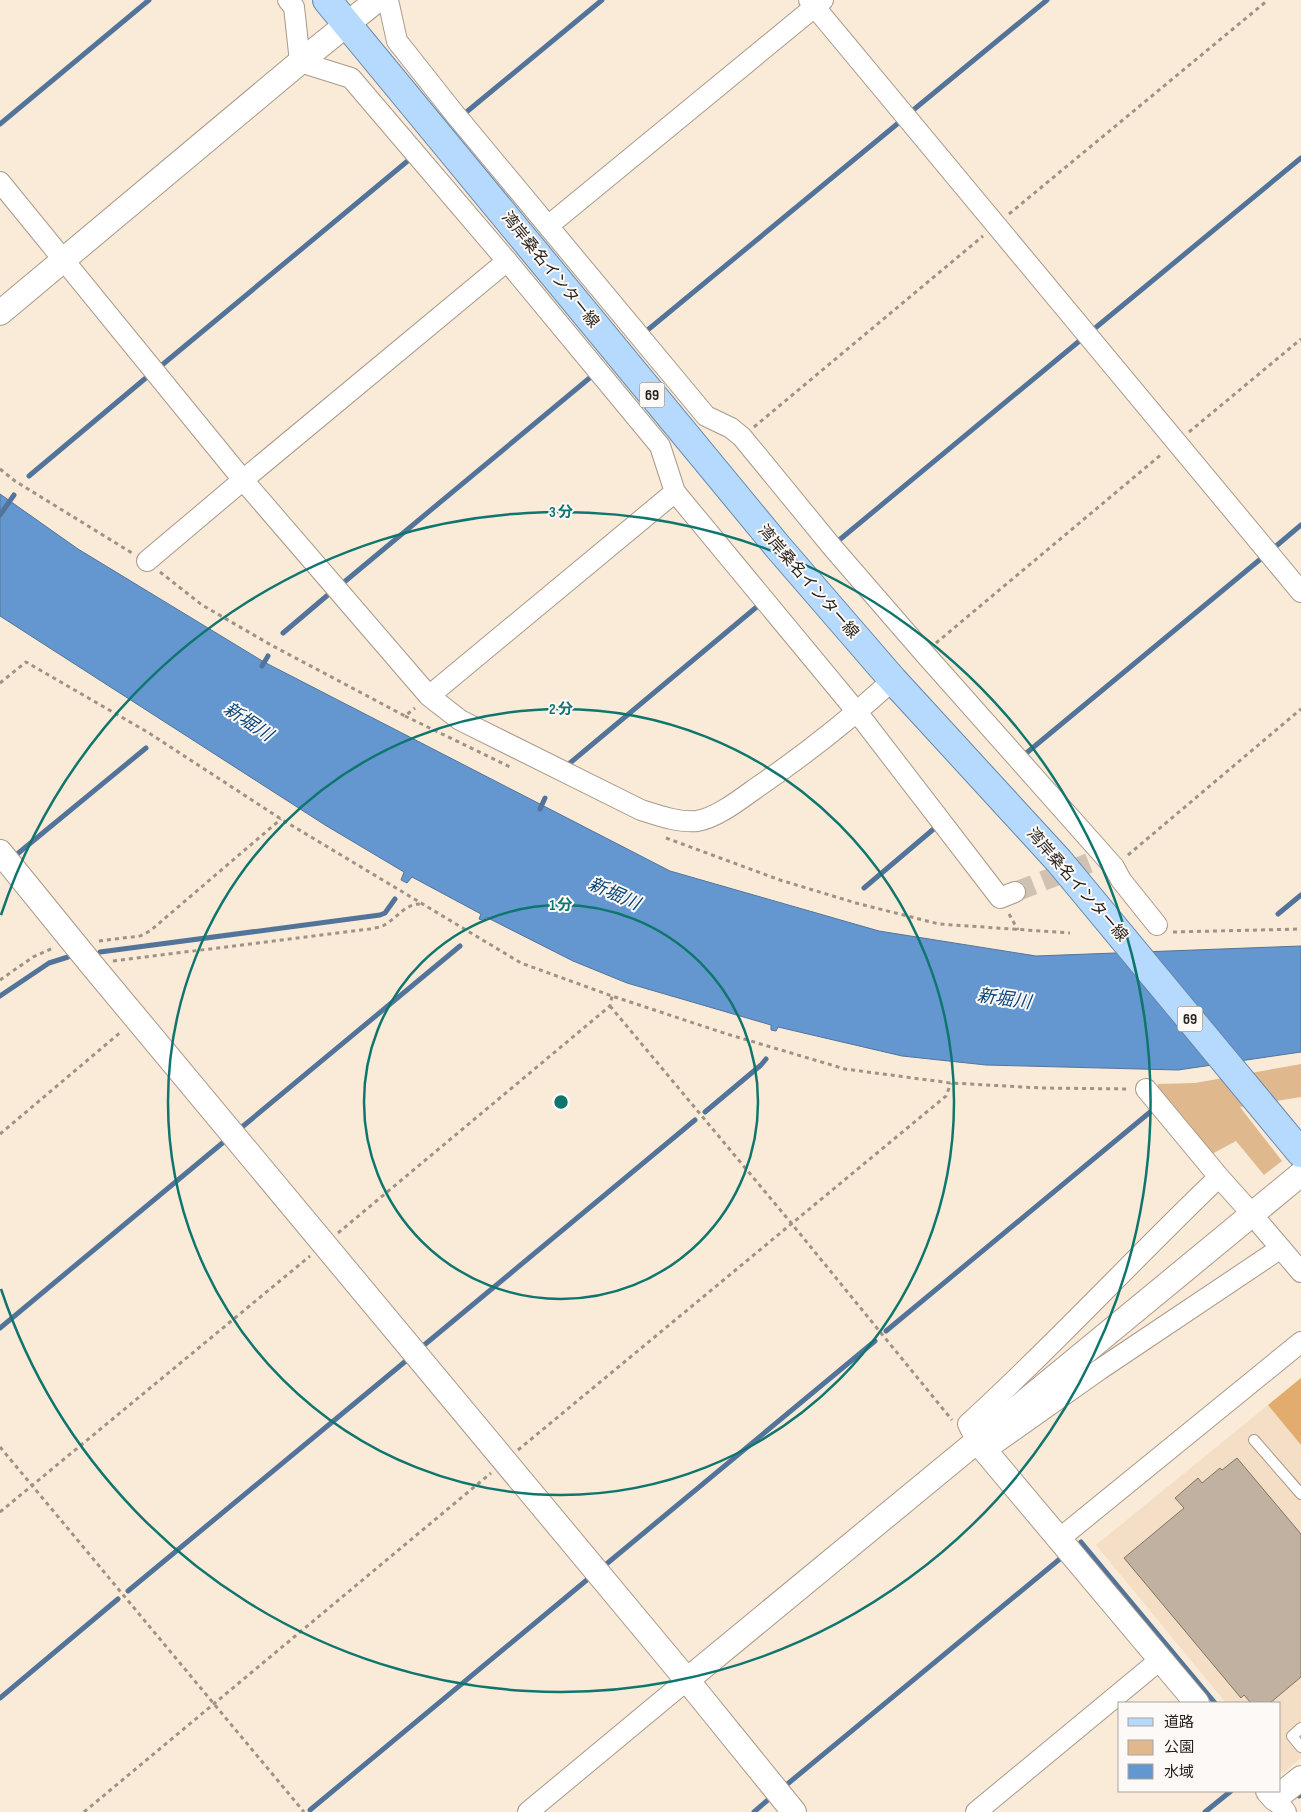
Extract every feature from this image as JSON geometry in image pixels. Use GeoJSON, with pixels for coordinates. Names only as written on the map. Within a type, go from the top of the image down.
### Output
{"type":"FeatureCollection","features":[{"type":"Feature","properties":{"kind":"main road","name":"湾岸桑名インター線"},"geometry":{"type":"LineString","coordinates":[[327,0],[672,420],[893,680],[1058,861],[1301,1153]]}},
{"type":"Feature","properties":{"kind":"street"},"geometry":{"type":"LineString","coordinates":[[288,0],[294,8],[300,62]]}},
{"type":"Feature","properties":{"kind":"street"},"geometry":{"type":"LineString","coordinates":[[0,313],[376,0]]}},
{"type":"Feature","properties":{"kind":"street"},"geometry":{"type":"LineString","coordinates":[[388,0],[398,41],[454,113],[706,416],[731,428],[742,437],[833,548],[1102,862],[1121,880],[1157,925]]}},
{"type":"Feature","properties":{"kind":"street"},"geometry":{"type":"LineString","coordinates":[[548,226],[816,2],[996,225],[1301,592]]}},
{"type":"Feature","properties":{"kind":"street"},"geometry":{"type":"LineString","coordinates":[[300,62],[351,78],[507,261],[660,446],[674,492],[858,712],[1000,898],[1015,892]]}},
{"type":"Feature","properties":{"kind":"street"},"geometry":{"type":"LineString","coordinates":[[0,182],[243,480],[429,696],[460,720],[641,810],[666,818],[697,821],[725,810],[784,769],[858,712],[893,680]]}},
{"type":"Feature","properties":{"kind":"street"},"geometry":{"type":"LineString","coordinates":[[147,562],[507,261]]}},
{"type":"Feature","properties":{"kind":"street"},"geometry":{"type":"LineString","coordinates":[[429,696],[674,492]]}},
{"type":"Feature","properties":{"kind":"street"},"geometry":{"type":"LineString","coordinates":[[0,852],[90,964],[687,1680],[794,1812]]}},
{"type":"Feature","properties":{"kind":"street"},"geometry":{"type":"LineString","coordinates":[[1146,1089],[1244,1205]]}},
{"type":"Feature","properties":{"kind":"street"},"geometry":{"type":"LineString","coordinates":[[528,1812],[976,1440],[1301,1174]]}},
{"type":"Feature","properties":{"kind":"street"},"geometry":{"type":"LineString","coordinates":[[1196,1702],[976,1440],[968,1424],[1002,1393],[1219,1177]]}},
{"type":"Feature","properties":{"kind":"street"},"geometry":{"type":"LineString","coordinates":[[1261,1225],[1301,1272]]}},
{"type":"Feature","properties":{"kind":"street"},"geometry":{"type":"LineString","coordinates":[[976,1440],[994,1446],[1099,1370],[1281,1248]]}},
{"type":"Feature","properties":{"kind":"street"},"geometry":{"type":"LineString","coordinates":[[1059,1539],[1301,1342]]}},
{"type":"Feature","properties":{"kind":"street"},"geometry":{"type":"LineString","coordinates":[[976,1812],[1161,1659]]}},
{"type":"Feature","properties":{"kind":"street"},"geometry":{"type":"LineString","coordinates":[[1277,1801],[1301,1778]]}},
{"type":"Feature","properties":{"kind":"lane"},"geometry":{"type":"LineString","coordinates":[[1254,1440],[1301,1494]]}},
{"type":"Feature","properties":{"kind":"lane"},"geometry":{"type":"LineString","coordinates":[[1301,1728],[1292,1736],[1301,1746]]}},
{"type":"Feature","properties":{"kind":"path"},"geometry":{"type":"LineString","coordinates":[[742,437],[1268,0]]}},
{"type":"Feature","properties":{"kind":"path"},"geometry":{"type":"LineString","coordinates":[[924,653],[1301,339]]}},
{"type":"Feature","properties":{"kind":"path"},"geometry":{"type":"LineString","coordinates":[[0,469],[15,482],[147,562],[202,605],[271,645],[405,716],[518,771]]}},
{"type":"Feature","properties":{"kind":"path"},"geometry":{"type":"LineString","coordinates":[[0,683],[26,662],[149,733],[281,819],[520,963],[612,996],[727,1034],[845,1069],[951,1083],[1041,1088],[1146,1089]]}},
{"type":"Feature","properties":{"kind":"path"},"geometry":{"type":"LineString","coordinates":[[405,716],[429,696]]}},
{"type":"Feature","properties":{"kind":"path"},"geometry":{"type":"LineString","coordinates":[[1102,862],[1301,709]]}},
{"type":"Feature","properties":{"kind":"path"},"geometry":{"type":"LineString","coordinates":[[0,980],[33,957],[56,947],[140,936],[150,932],[281,819]]}},
{"type":"Feature","properties":{"kind":"path"},"geometry":{"type":"LineString","coordinates":[[658,834],[780,880],[856,903],[939,924],[1070,933]]}},
{"type":"Feature","properties":{"kind":"path"},"geometry":{"type":"LineString","coordinates":[[90,964],[370,930],[385,925],[406,907],[423,904]]}},
{"type":"Feature","properties":{"kind":"path"},"geometry":{"type":"LineString","coordinates":[[1157,925],[1167,932],[1193,933],[1301,929]]}},
{"type":"Feature","properties":{"kind":"path"},"geometry":{"type":"LineString","coordinates":[[610,1006],[792,1224],[959,1430],[976,1440]]}},
{"type":"Feature","properties":{"kind":"path"},"geometry":{"type":"LineString","coordinates":[[0,1134],[137,1019]]}},
{"type":"Feature","properties":{"kind":"path"},"geometry":{"type":"LineString","coordinates":[[84,1812],[946,1096],[951,1083]]}},
{"type":"Feature","properties":{"kind":"path"},"geometry":{"type":"LineString","coordinates":[[0,1447],[304,1812]]}},
{"type":"Feature","properties":{"kind":"shaded area"},"geometry":{"type":"Polygon","coordinates":[[[1301,1378],[1301,1445],[1268,1405],[1301,1378]]]}},
{"type":"Feature","properties":{"kind":"shaded area"},"geometry":{"type":"Polygon","coordinates":[[[1268,1405],[1301,1445],[1301,1758],[1283,1773],[1281,1770],[1281,1702],[1225,1702],[1096,1545],[1268,1405]]]}},
{"type":"Feature","properties":{"kind":"green space"},"geometry":{"type":"Polygon","coordinates":[[[1301,1064],[1301,1097],[1240,1107],[1282,1161],[1264,1175],[1236,1141],[1210,1155],[1158,1091],[1158,1084],[1195,1083],[1301,1064]]]}},
{"type":"Feature","properties":{"kind":"water","name":"新堀川"},"geometry":{"type":"Polygon","coordinates":[[[0,494],[78,549],[264,662],[670,871],[879,931],[1036,956],[1301,946],[1301,1052],[1178,1070],[986,1065],[902,1056],[778,1027],[776,1031],[771,1030],[771,1025],[627,983],[573,961],[486,917],[484,921],[479,919],[481,914],[412,877],[407,883],[401,880],[404,872],[325,825],[0,616],[0,494]]]}},
{"type":"Feature","properties":{"kind":"building"},"geometry":{"type":"Polygon","coordinates":[[[1237,1458],[1301,1534],[1301,1677],[1271,1702],[1250,1702],[1244,1695],[1241,1698],[1124,1558],[1184,1508],[1175,1498],[1198,1478],[1202,1483],[1220,1468],[1222,1470],[1237,1458]]]}},
{"type":"Feature","properties":{"kind":"waterway"},"geometry":{"type":"LineString","coordinates":[[0,124],[149,0]]}},
{"type":"Feature","properties":{"kind":"waterway"},"geometry":{"type":"LineString","coordinates":[[464,114],[602,0]]}},
{"type":"Feature","properties":{"kind":"waterway"},"geometry":{"type":"LineString","coordinates":[[912,111],[1047,0]]}},
{"type":"Feature","properties":{"kind":"waterway"},"geometry":{"type":"LineString","coordinates":[[644,333],[902,120]]}},
{"type":"Feature","properties":{"kind":"waterway"},"geometry":{"type":"LineString","coordinates":[[1094,329],[1301,158]]}},
{"type":"Feature","properties":{"kind":"waterway"},"geometry":{"type":"LineString","coordinates":[[162,365],[410,159]]}},
{"type":"Feature","properties":{"kind":"waterway"},"geometry":{"type":"LineString","coordinates":[[838,541],[1083,338]]}},
{"type":"Feature","properties":{"kind":"waterway"},"geometry":{"type":"LineString","coordinates":[[343,583],[592,376]]}},
{"type":"Feature","properties":{"kind":"waterway"},"geometry":{"type":"LineString","coordinates":[[29,476],[147,377]]}},
{"type":"Feature","properties":{"kind":"waterway"},"geometry":{"type":"LineString","coordinates":[[0,515],[14,495]]}},
{"type":"Feature","properties":{"kind":"waterway"},"geometry":{"type":"LineString","coordinates":[[1275,547],[1301,525]]}},
{"type":"Feature","properties":{"kind":"waterway"},"geometry":{"type":"LineString","coordinates":[[1024,755],[1263,557]]}},
{"type":"Feature","properties":{"kind":"waterway"},"geometry":{"type":"LineString","coordinates":[[283,633],[329,594]]}},
{"type":"Feature","properties":{"kind":"waterway"},"geometry":{"type":"LineString","coordinates":[[570,763],[759,605]]}},
{"type":"Feature","properties":{"kind":"waterway"},"geometry":{"type":"LineString","coordinates":[[262,666],[268,656]]}},
{"type":"Feature","properties":{"kind":"waterway"},"geometry":{"type":"LineString","coordinates":[[16,855],[146,748]]}},
{"type":"Feature","properties":{"kind":"waterway"},"geometry":{"type":"LineString","coordinates":[[540,809],[545,798]]}},
{"type":"Feature","properties":{"kind":"waterway"},"geometry":{"type":"LineString","coordinates":[[864,888],[936,827]]}},
{"type":"Feature","properties":{"kind":"waterway"},"geometry":{"type":"LineString","coordinates":[[1278,914],[1301,895]]}},
{"type":"Feature","properties":{"kind":"waterway"},"geometry":{"type":"LineString","coordinates":[[100,952],[380,915],[385,913],[395,899]]}},
{"type":"Feature","properties":{"kind":"waterway"},"geometry":{"type":"LineString","coordinates":[[242,1127],[460,946]]}},
{"type":"Feature","properties":{"kind":"waterway"},"geometry":{"type":"LineString","coordinates":[[0,996],[49,963],[68,957]]}},
{"type":"Feature","properties":{"kind":"waterway"},"geometry":{"type":"LineString","coordinates":[[705,1112],[766,1059]]}},
{"type":"Feature","properties":{"kind":"waterway"},"geometry":{"type":"LineString","coordinates":[[886,1331],[1155,1108]]}},
{"type":"Feature","properties":{"kind":"waterway"},"geometry":{"type":"LineString","coordinates":[[423,1346],[695,1120]]}},
{"type":"Feature","properties":{"kind":"waterway"},"geometry":{"type":"LineString","coordinates":[[0,1328],[226,1140]]}},
{"type":"Feature","properties":{"kind":"waterway"},"geometry":{"type":"LineString","coordinates":[[604,1566],[875,1341]]}},
{"type":"Feature","properties":{"kind":"waterway"},"geometry":{"type":"LineString","coordinates":[[128,1591],[407,1360]]}},
{"type":"Feature","properties":{"kind":"waterway"},"geometry":{"type":"LineString","coordinates":[[1081,1542],[1214,1702]]}},
{"type":"Feature","properties":{"kind":"waterway"},"geometry":{"type":"LineString","coordinates":[[785,1786],[1061,1558]]}},
{"type":"Feature","properties":{"kind":"waterway"},"geometry":{"type":"LineString","coordinates":[[310,1810],[588,1579]]}},
{"type":"Feature","properties":{"kind":"waterway"},"geometry":{"type":"LineString","coordinates":[[0,1698],[118,1599]]}},
{"type":"Feature","properties":{"kind":"waterway"},"geometry":{"type":"LineString","coordinates":[[1205,1812],[1230,1792]]}},
{"type":"Feature","properties":{"kind":"waterway"},"geometry":{"type":"LineString","coordinates":[[754,1812],[770,1798]]}},
{"type":"Feature","properties":{"kind":"tunnel"},"geometry":{"type":"LineString","coordinates":[[1015,892],[1089,863]]}}]}
